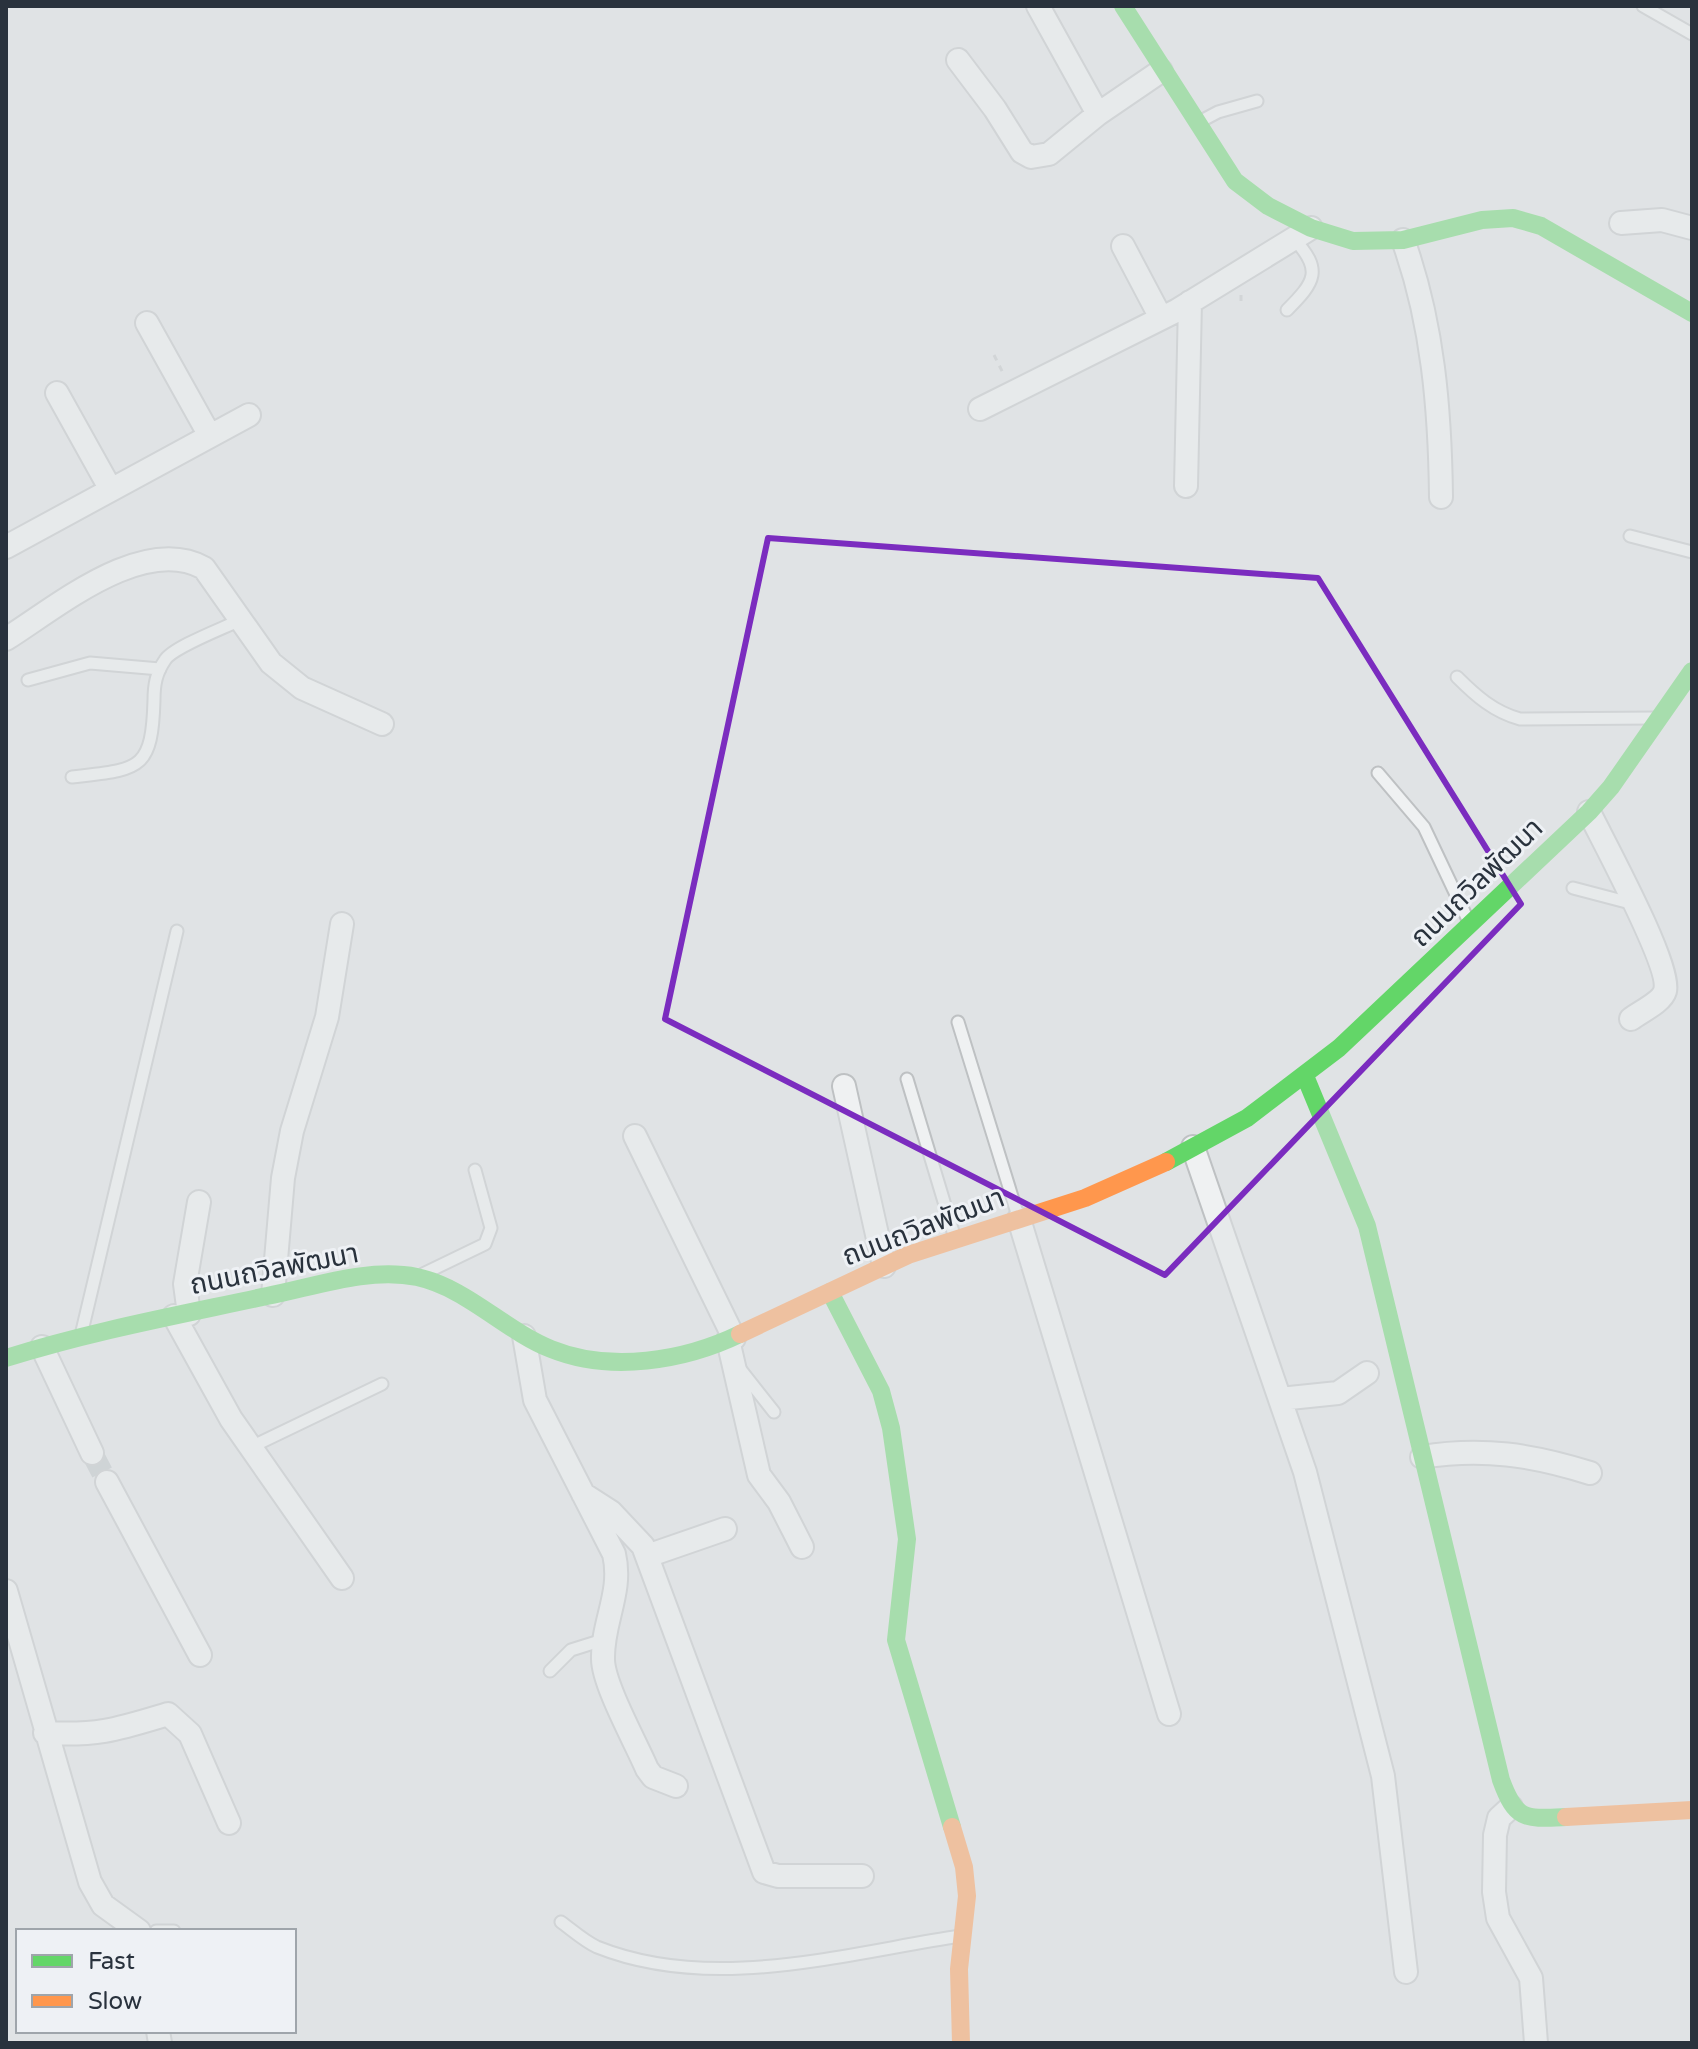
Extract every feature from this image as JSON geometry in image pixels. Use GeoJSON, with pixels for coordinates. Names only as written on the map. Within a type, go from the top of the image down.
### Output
{"type":"FeatureCollection","features":[{"type":"Feature","properties":{"kind":"street"},"geometry":{"type":"LineString","coordinates":[[1038,6],[1098,114]]}},
{"type":"Feature","properties":{"kind":"street"},"geometry":{"type":"LineString","coordinates":[[1123,6],[1161,71],[1235,181],[1302,234],[1353,241],[1403,240],[1482,220],[1513,218],[1541,226],[1692,313]]}},
{"type":"Feature","properties":{"kind":"street"},"geometry":{"type":"LineString","coordinates":[[958,60],[1022,152],[1031,157],[1049,154],[1098,114],[1161,71]]}},
{"type":"Feature","properties":{"kind":"street"},"geometry":{"type":"LineString","coordinates":[[1621,223],[1662,220],[1692,228]]}},
{"type":"Feature","properties":{"kind":"street"},"geometry":{"type":"LineString","coordinates":[[980,409],[1161,318],[1302,234]]}},
{"type":"Feature","properties":{"kind":"street"},"geometry":{"type":"LineString","coordinates":[[1403,240],[1426,316],[1440,419],[1441,497]]}},
{"type":"Feature","properties":{"kind":"street"},"geometry":{"type":"LineString","coordinates":[[1123,246],[1161,318]]}},
{"type":"Feature","properties":{"kind":"street"},"geometry":{"type":"LineString","coordinates":[[1186,486],[1190,302]]}},
{"type":"Feature","properties":{"kind":"street"},"geometry":{"type":"LineString","coordinates":[[147,323],[210,436]]}},
{"type":"Feature","properties":{"kind":"street"},"geometry":{"type":"LineString","coordinates":[[57,393],[111,490]]}},
{"type":"Feature","properties":{"kind":"street"},"geometry":{"type":"LineString","coordinates":[[9,539],[111,490],[249,415]]}},
{"type":"Feature","properties":{"kind":"street"},"geometry":{"type":"LineString","coordinates":[[6,639],[89,586],[134,564],[158,558],[189,560],[204,568],[271,663],[302,688],[382,724]]}},
{"type":"Feature","properties":{"kind":"street","name":"ถนนถวิลพัฒนา"},"geometry":{"type":"LineString","coordinates":[[6,1358],[80,1335],[365,1276],[416,1277],[448,1288],[524,1336],[551,1349],[601,1360],[662,1358],[732,1347],[830,1292],[884,1266],[1149,1171],[1247,1118],[1305,1076],[1471,927],[1589,812],[1661,718],[1692,671]]}},
{"type":"Feature","properties":{"kind":"street"},"geometry":{"type":"LineString","coordinates":[[1589,812],[1661,964],[1665,992],[1631,1019]]}},
{"type":"Feature","properties":{"kind":"street"},"geometry":{"type":"LineString","coordinates":[[273,1295],[283,1178],[292,1131],[327,1017],[342,924]]}},
{"type":"Feature","properties":{"kind":"street"},"geometry":{"type":"LineString","coordinates":[[1305,1076],[1367,1226],[1501,1780],[1511,1807],[1528,1819],[1692,1810]]}},
{"type":"Feature","properties":{"kind":"street"},"geometry":{"type":"LineString","coordinates":[[844,1086],[884,1266]]}},
{"type":"Feature","properties":{"kind":"street"},"geometry":{"type":"LineString","coordinates":[[635,1136],[732,1347],[759,1475],[779,1502],[802,1547]]}},
{"type":"Feature","properties":{"kind":"street"},"geometry":{"type":"LineString","coordinates":[[1193,1147],[1305,1472],[1383,1776],[1406,1972]]}},
{"type":"Feature","properties":{"kind":"street"},"geometry":{"type":"LineString","coordinates":[[199,1202],[181,1315],[231,1419],[342,1578]]}},
{"type":"Feature","properties":{"kind":"street"},"geometry":{"type":"LineString","coordinates":[[1019,1219],[1169,1714]]}},
{"type":"Feature","properties":{"kind":"street"},"geometry":{"type":"LineString","coordinates":[[830,1292],[881,1391],[891,1428],[907,1539],[896,1640],[964,1867],[967,1896],[959,1969],[961,2043]]}},
{"type":"Feature","properties":{"kind":"street"},"geometry":{"type":"LineString","coordinates":[[524,1336],[535,1400],[614,1554],[618,1587],[602,1662],[607,1677],[647,1769],[653,1777],[676,1786]]}},
{"type":"Feature","properties":{"kind":"street"},"geometry":{"type":"LineString","coordinates":[[42,1347],[92,1453]]}},
{"type":"Feature","properties":{"kind":"street"},"geometry":{"type":"LineString","coordinates":[[1280,1399],[1338,1393],[1367,1373]]}},
{"type":"Feature","properties":{"kind":"street"},"geometry":{"type":"LineString","coordinates":[[1422,1457],[1456,1451],[1518,1453],[1590,1473]]}},
{"type":"Feature","properties":{"kind":"street"},"geometry":{"type":"LineString","coordinates":[[107,1482],[200,1655]]}},
{"type":"Feature","properties":{"kind":"street"},"geometry":{"type":"LineString","coordinates":[[583,1494],[629,1529],[647,1556],[764,1872],[778,1876],[862,1876]]}},
{"type":"Feature","properties":{"kind":"street"},"geometry":{"type":"LineString","coordinates":[[647,1556],[725,1529]]}},
{"type":"Feature","properties":{"kind":"street"},"geometry":{"type":"LineString","coordinates":[[6,1591],[90,1882],[103,1905],[136,1929]]}},
{"type":"Feature","properties":{"kind":"street"},"geometry":{"type":"LineString","coordinates":[[45,1733],[81,1735],[114,1731],[168,1714],[190,1734],[229,1823]]}},
{"type":"Feature","properties":{"kind":"street"},"geometry":{"type":"LineString","coordinates":[[1511,1807],[1499,1818],[1495,1835],[1494,1892],[1498,1918],[1531,1978],[1536,2043]]}},
{"type":"Feature","properties":{"kind":"lane"},"geometry":{"type":"LineString","coordinates":[[1643,6],[1692,34]]}},
{"type":"Feature","properties":{"kind":"lane"},"geometry":{"type":"LineString","coordinates":[[1197,124],[1218,112],[1257,101]]}},
{"type":"Feature","properties":{"kind":"lane"},"geometry":{"type":"LineString","coordinates":[[1287,310],[1309,288],[1314,267],[1302,234]]}},
{"type":"Feature","properties":{"kind":"lane"},"geometry":{"type":"LineString","coordinates":[[1630,536],[1692,552]]}},
{"type":"Feature","properties":{"kind":"lane"},"geometry":{"type":"LineString","coordinates":[[72,777],[117,772],[142,760],[153,738],[155,680],[166,656],[240,620]]}},
{"type":"Feature","properties":{"kind":"lane"},"geometry":{"type":"LineString","coordinates":[[28,680],[90,663],[160,669]]}},
{"type":"Feature","properties":{"kind":"lane"},"geometry":{"type":"LineString","coordinates":[[1457,677],[1480,699],[1505,715],[1520,719],[1661,718]]}},
{"type":"Feature","properties":{"kind":"lane"},"geometry":{"type":"LineString","coordinates":[[1378,773],[1424,827],[1471,927]]}},
{"type":"Feature","properties":{"kind":"lane"},"geometry":{"type":"LineString","coordinates":[[1573,888],[1634,904]]}},
{"type":"Feature","properties":{"kind":"lane"},"geometry":{"type":"LineString","coordinates":[[80,1335],[177,931]]}},
{"type":"Feature","properties":{"kind":"lane"},"geometry":{"type":"LineString","coordinates":[[958,1022],[1019,1219]]}},
{"type":"Feature","properties":{"kind":"lane"},"geometry":{"type":"LineString","coordinates":[[907,1079],[955,1238]]}},
{"type":"Feature","properties":{"kind":"lane"},"geometry":{"type":"LineString","coordinates":[[416,1277],[485,1244],[491,1237],[475,1170]]}},
{"type":"Feature","properties":{"kind":"lane"},"geometry":{"type":"LineString","coordinates":[[732,1347],[774,1412]]}},
{"type":"Feature","properties":{"kind":"lane"},"geometry":{"type":"LineString","coordinates":[[251,1447],[382,1384]]}},
{"type":"Feature","properties":{"kind":"lane"},"geometry":{"type":"LineString","coordinates":[[550,1671],[571,1650],[606,1639]]}},
{"type":"Feature","properties":{"kind":"lane"},"geometry":{"type":"LineString","coordinates":[[561,1922],[593,1945],[639,1960],[690,1968],[747,1968],[962,1935]]}},
{"type":"Feature","properties":{"kind":"highlighted area"},"geometry":{"type":"Polygon","coordinates":[[[768,538],[1318,578],[1521,904],[1165,1275],[665,1019],[768,538]]]}},
{"type":"Feature","properties":{"kind":"tunnel"},"geometry":{"type":"LineString","coordinates":[[92,1453],[107,1482]]}},
{"type":"Feature","properties":{"kind":"traffic: fast"},"geometry":{"type":"LineString","coordinates":[[1123,6],[1235,181],[1268,206],[1311,228],[1353,241],[1403,240],[1482,220],[1513,218],[1541,226],[1692,313]]}},
{"type":"Feature","properties":{"kind":"traffic: fast"},"geometry":{"type":"LineString","coordinates":[[1166,1162],[1247,1118],[1339,1048],[1589,812],[1611,787],[1692,671]]}},
{"type":"Feature","properties":{"kind":"traffic: fast"},"geometry":{"type":"LineString","coordinates":[[1305,1076],[1367,1226],[1501,1780],[1512,1803],[1524,1815],[1566,1817]]}},
{"type":"Feature","properties":{"kind":"traffic: fast"},"geometry":{"type":"LineString","coordinates":[[6,1358],[136,1324],[341,1279],[380,1274],[435,1282],[534,1341],[551,1349],[598,1361],[647,1361],[671,1357],[740,1334]]}},
{"type":"Feature","properties":{"kind":"traffic: fast"},"geometry":{"type":"LineString","coordinates":[[830,1292],[881,1391],[891,1428],[907,1539],[896,1640],[952,1827]]}},
{"type":"Feature","properties":{"kind":"traffic: slow"},"geometry":{"type":"LineString","coordinates":[[740,1334],[908,1255],[1085,1198],[1166,1162]]}},
{"type":"Feature","properties":{"kind":"traffic: slow"},"geometry":{"type":"LineString","coordinates":[[1566,1817],[1692,1810]]}},
{"type":"Feature","properties":{"kind":"traffic: slow"},"geometry":{"type":"LineString","coordinates":[[952,1827],[964,1867],[967,1896],[959,1969],[961,2043]]}}]}
